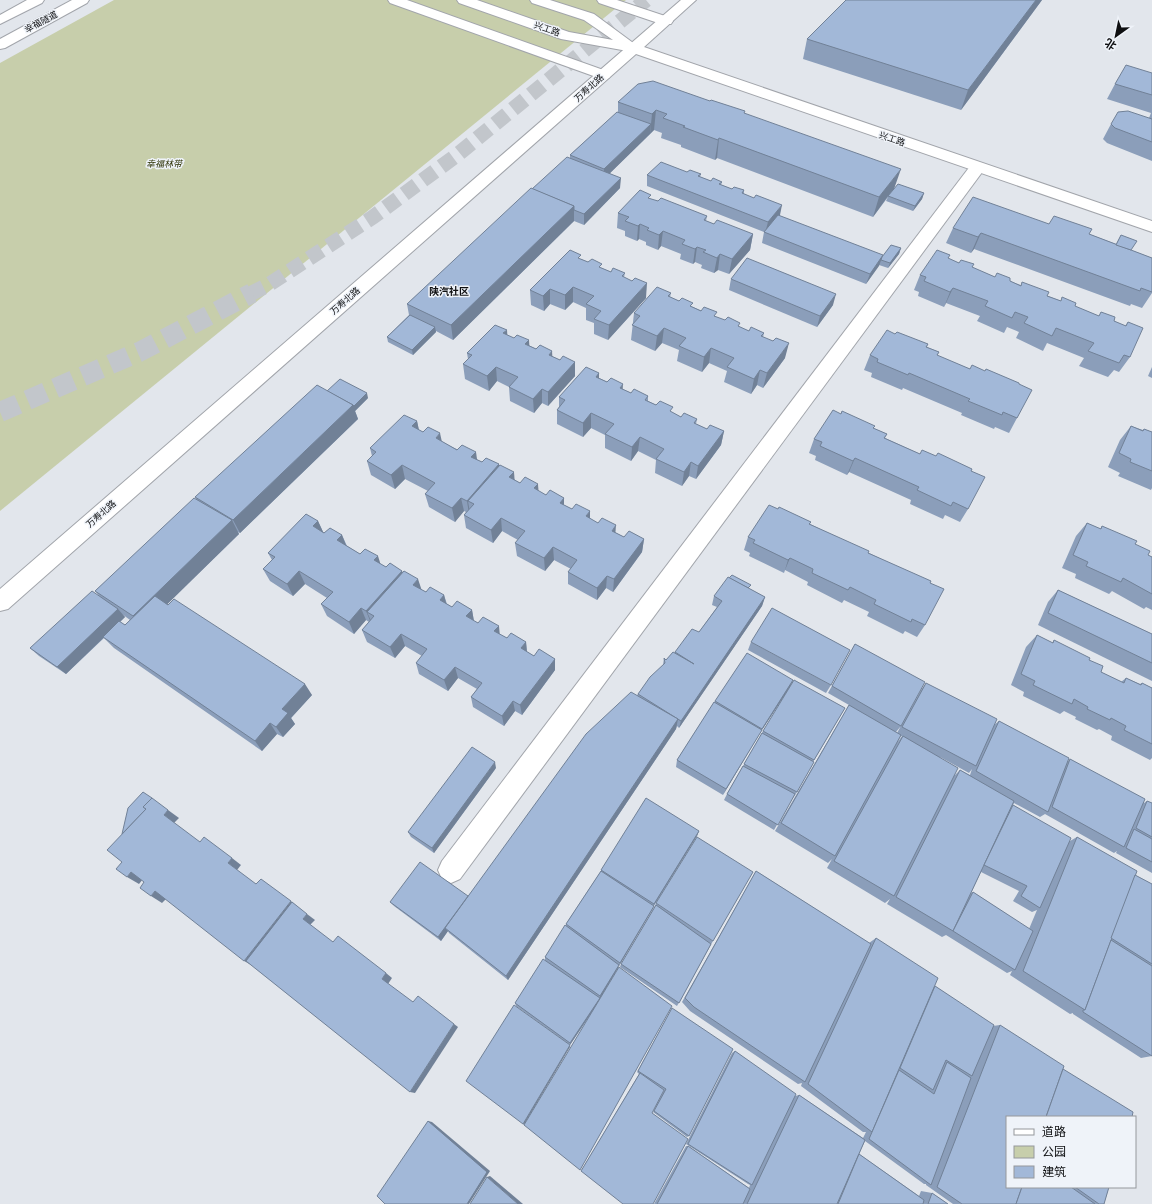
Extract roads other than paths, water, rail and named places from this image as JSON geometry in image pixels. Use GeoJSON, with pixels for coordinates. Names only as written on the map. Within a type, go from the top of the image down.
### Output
{"type":"FeatureCollection","features":[{"type":"Feature","properties":{"kind":"street"},"geometry":{"type":"LineString","coordinates":[[0,20],[37,0]]}},
{"type":"Feature","properties":{"kind":"street","name":"幸福隧道"},"geometry":{"type":"LineString","coordinates":[[0,45],[82,0]]}},
{"type":"Feature","properties":{"kind":"street"},"geometry":{"type":"LineString","coordinates":[[395,0],[604,75]]}},
{"type":"Feature","properties":{"kind":"street","name":"兴工路"},"geometry":{"type":"LineString","coordinates":[[464,0],[566,36],[633,48],[977,168],[1152,227]]}},
{"type":"Feature","properties":{"kind":"street","name":"兴工路"},"geometry":{"type":"LineString","coordinates":[[537,0],[589,17],[633,48]]}},
{"type":"Feature","properties":{"kind":"street"},"geometry":{"type":"LineString","coordinates":[[604,0],[666,21]]}},
{"type":"Feature","properties":{"kind":"street","name":"万寿北路"},"geometry":{"type":"LineString","coordinates":[[0,602],[689,0]]}},
{"type":"Feature","properties":{"kind":"street"},"geometry":{"type":"LineString","coordinates":[[451,870],[977,168]]}},
{"type":"Feature","properties":{"kind":"tunnel"},"geometry":{"type":"LineString","coordinates":[[252,293],[268,285],[373,217],[457,155],[646,0]]}},
{"type":"Feature","properties":{"kind":"tunnel"},"geometry":{"type":"LineString","coordinates":[[0,412],[139,352],[252,293]]}},
{"type":"Feature","properties":{"kind":"district","name":"陕汽社区"},"geometry":{"type":"Point","coordinates":[449,291]}},
{"type":"Feature","properties":{"kind":"park label","name":"幸福林带"},"geometry":{"type":"Point","coordinates":[164,164]}}]}
